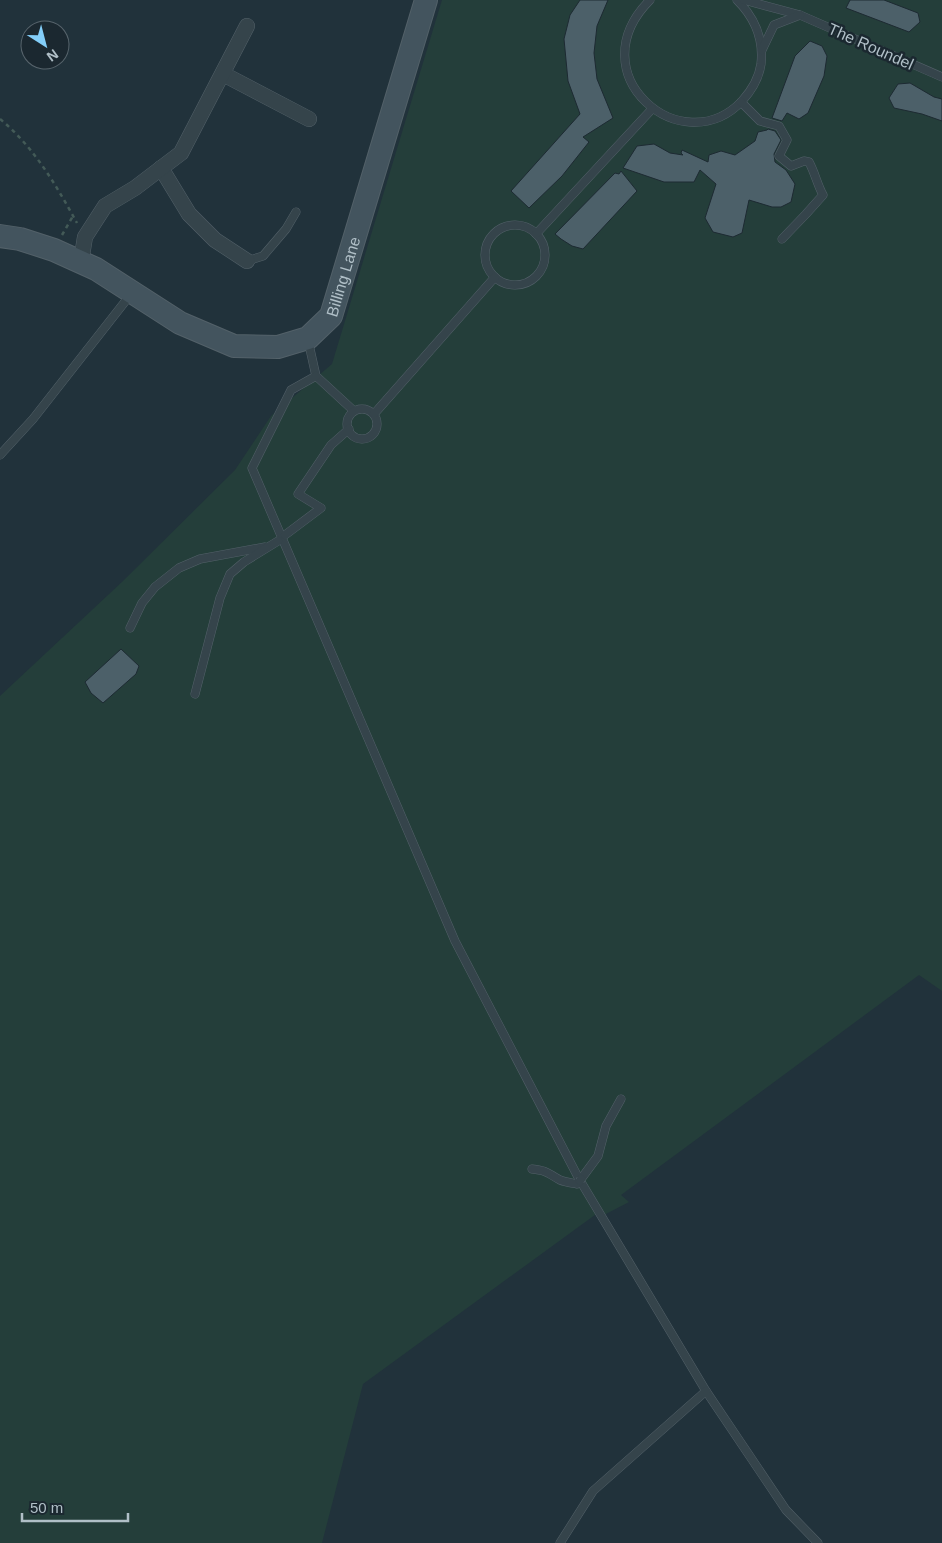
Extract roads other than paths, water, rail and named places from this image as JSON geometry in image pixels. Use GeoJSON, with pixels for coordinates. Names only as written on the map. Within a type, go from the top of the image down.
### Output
{"type":"FeatureCollection","features":[{"type":"Feature","properties":{"kind":"street","name":"Billing Lane"},"geometry":{"type":"LineString","coordinates":[[0,236],[20,239],[54,250],[96,269],[180,323],[234,346],[278,347],[308,338],[331,316],[426,0]]}},
{"type":"Feature","properties":{"kind":"street"},"geometry":{"type":"LineString","coordinates":[[81,262],[85,237],[105,206],[135,188],[181,153],[247,26]]}},
{"type":"Feature","properties":{"kind":"street"},"geometry":{"type":"LineString","coordinates":[[223,74],[309,119]]}},
{"type":"Feature","properties":{"kind":"street"},"geometry":{"type":"LineString","coordinates":[[161,168],[189,214],[215,240],[247,261]]}},
{"type":"Feature","properties":{"kind":"lane"},"geometry":{"type":"LineString","coordinates":[[650,0],[638,12],[628,31],[624,52],[627,74],[637,93],[652,108],[671,118],[693,122],[715,118],[735,108],[750,92],[760,72],[762,50],[758,30],[749,12],[737,0]]}},
{"type":"Feature","properties":{"kind":"lane","name":"The Roundel"},"geometry":{"type":"LineString","coordinates":[[744,0],[800,15],[942,77]]}},
{"type":"Feature","properties":{"kind":"lane"},"geometry":{"type":"LineString","coordinates":[[762,50],[774,25],[800,15]]}},
{"type":"Feature","properties":{"kind":"lane"},"geometry":{"type":"LineString","coordinates":[[741,102],[760,121],[779,126],[788,140],[779,156],[792,166],[804,161],[809,162],[816,174],[816,181],[823,195],[782,239]]}},
{"type":"Feature","properties":{"kind":"lane"},"geometry":{"type":"LineString","coordinates":[[536,234],[652,108]]}},
{"type":"Feature","properties":{"kind":"lane"},"geometry":{"type":"LineString","coordinates":[[247,261],[263,256],[286,229],[296,212]]}},
{"type":"Feature","properties":{"kind":"lane"},"geometry":{"type":"LineString","coordinates":[[510,226],[529,228],[542,241],[545,250],[545,260],[537,276],[530,282],[521,285],[503,283],[495,278],[489,270],[486,261],[488,243],[501,229],[510,226]]}},
{"type":"Feature","properties":{"kind":"lane"},"geometry":{"type":"LineString","coordinates":[[374,414],[495,278]]}},
{"type":"Feature","properties":{"kind":"lane"},"geometry":{"type":"LineString","coordinates":[[0,455],[33,419],[132,292]]}},
{"type":"Feature","properties":{"kind":"lane"},"geometry":{"type":"LineString","coordinates":[[308,338],[316,376],[354,411]]}},
{"type":"Feature","properties":{"kind":"lane"},"geometry":{"type":"LineString","coordinates":[[316,376],[291,390],[252,468],[455,941],[582,1184],[706,1391],[786,1510],[818,1543]]}},
{"type":"Feature","properties":{"kind":"lane"},"geometry":{"type":"LineString","coordinates":[[364,409],[374,414],[377,423],[370,436],[366,438],[356,437],[349,429],[348,419],[354,411],[364,409]]}},
{"type":"Feature","properties":{"kind":"lane"},"geometry":{"type":"LineString","coordinates":[[285,535],[321,508],[298,494],[331,444],[349,429]]}},
{"type":"Feature","properties":{"kind":"lane"},"geometry":{"type":"LineString","coordinates":[[195,694],[220,598],[230,574],[244,562],[278,541]]}},
{"type":"Feature","properties":{"kind":"lane"},"geometry":{"type":"LineString","coordinates":[[130,628],[142,603],[154,587],[179,568],[200,559],[270,546]]}},
{"type":"Feature","properties":{"kind":"lane"},"geometry":{"type":"LineString","coordinates":[[532,1169],[546,1171],[560,1180],[577,1184],[598,1156],[606,1126],[621,1099]]}},
{"type":"Feature","properties":{"kind":"lane"},"geometry":{"type":"LineString","coordinates":[[560,1543],[593,1491],[706,1391]]}}]}
